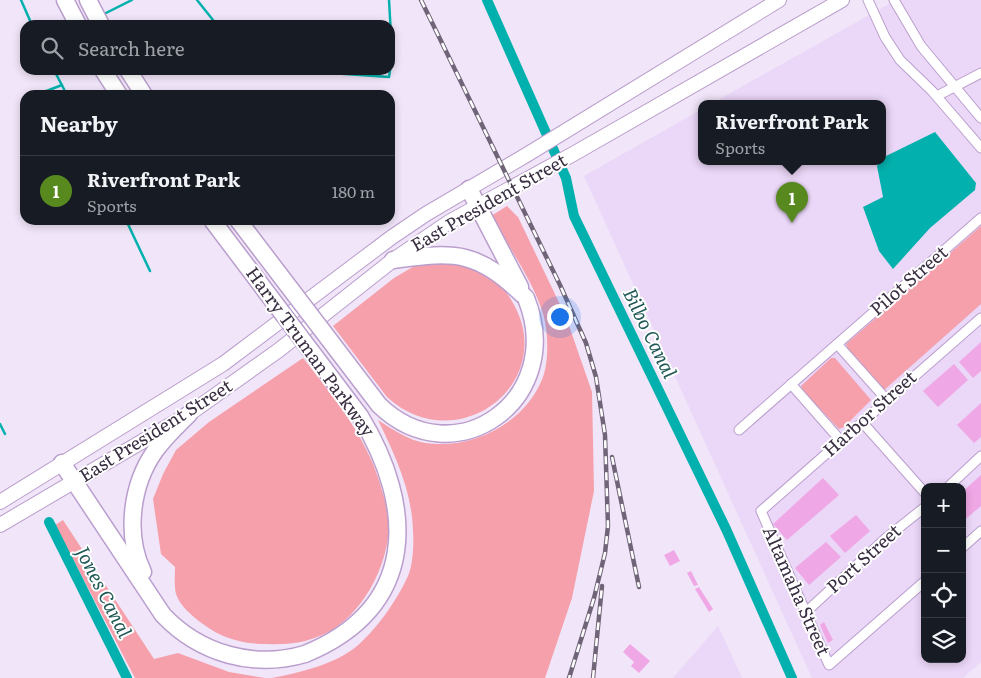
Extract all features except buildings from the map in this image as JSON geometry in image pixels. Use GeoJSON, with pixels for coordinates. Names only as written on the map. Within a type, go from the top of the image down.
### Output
{"type":"FeatureCollection","features":[{"type":"Feature","properties":{"kind":"highway"},"geometry":{"type":"LineString","coordinates":[[65,0],[75,20]]}},
{"type":"Feature","properties":{"kind":"highway"},"geometry":{"type":"LineString","coordinates":[[88,0],[98,20]]}},
{"type":"Feature","properties":{"kind":"highway"},"geometry":{"type":"LineString","coordinates":[[106,75],[116,90]]}},
{"type":"Feature","properties":{"kind":"highway"},"geometry":{"type":"LineString","coordinates":[[131,75],[141,90]]}},
{"type":"Feature","properties":{"kind":"highway","name":"Harry Truman Parkway"},"geometry":{"type":"LineString","coordinates":[[242,225],[375,400],[396,419],[421,430],[446,432],[471,428],[495,418],[519,396],[530,374],[536,346],[533,320],[526,298],[469,189]]}},
{"type":"Feature","properties":{"kind":"highway","name":"Harry Truman Parkway"},"geometry":{"type":"LineString","coordinates":[[163,615],[184,634],[198,643],[228,656],[276,660],[305,654],[324,646],[348,631],[366,613],[377,599],[392,568],[397,550],[399,532],[396,498],[378,448],[360,416],[216,225]]}},
{"type":"Feature","properties":{"kind":"highway"},"geometry":{"type":"LineString","coordinates":[[393,260],[432,254],[464,256],[478,260],[500,274],[526,298]]}},
{"type":"Feature","properties":{"kind":"highway"},"geometry":{"type":"LineString","coordinates":[[163,615],[138,561],[132,533],[134,505],[141,481],[154,453],[188,414]]}},
{"type":"Feature","properties":{"kind":"highway"},"geometry":{"type":"LineString","coordinates":[[62,463],[163,615]]}},
{"type":"Feature","properties":{"kind":"main road","name":"East President Street"},"geometry":{"type":"LineString","coordinates":[[0,502],[223,364],[392,237],[779,0]]}},
{"type":"Feature","properties":{"kind":"main road","name":"East President Street"},"geometry":{"type":"LineString","coordinates":[[0,526],[188,414],[279,350],[393,260],[449,222],[540,173],[842,0]]}},
{"type":"Feature","properties":{"kind":"street"},"geometry":{"type":"LineString","coordinates":[[868,0],[885,37],[900,60],[937,96],[981,148]]}},
{"type":"Feature","properties":{"kind":"street"},"geometry":{"type":"LineString","coordinates":[[894,0],[920,46],[981,118]]}},
{"type":"Feature","properties":{"kind":"street"},"geometry":{"type":"LineString","coordinates":[[937,96],[981,73]]}},
{"type":"Feature","properties":{"kind":"street","name":"Pilot Street"},"geometry":{"type":"LineString","coordinates":[[739,430],[981,218]]}},
{"type":"Feature","properties":{"kind":"street","name":"Harbor Street"},"geometry":{"type":"LineString","coordinates":[[761,511],[886,399],[981,318]]}},
{"type":"Feature","properties":{"kind":"street"},"geometry":{"type":"LineString","coordinates":[[837,344],[886,399]]}},
{"type":"Feature","properties":{"kind":"street"},"geometry":{"type":"LineString","coordinates":[[791,384],[841,441]]}},
{"type":"Feature","properties":{"kind":"street"},"geometry":{"type":"LineString","coordinates":[[862,422],[921,488]]}},
{"type":"Feature","properties":{"kind":"street"},"geometry":{"type":"LineString","coordinates":[[952,483],[981,456]]}},
{"type":"Feature","properties":{"kind":"street","name":"Port Street"},"geometry":{"type":"LineString","coordinates":[[805,613],[886,538],[921,510]]}},
{"type":"Feature","properties":{"kind":"street","name":"Altamaha Street"},"geometry":{"type":"LineString","coordinates":[[761,511],[805,613],[830,665],[921,585]]}},
{"type":"Feature","properties":{"kind":"street"},"geometry":{"type":"LineString","coordinates":[[966,541],[981,531]]}},
{"type":"Feature","properties":{"kind":"shaded area"},"geometry":{"type":"Polygon","coordinates":[[[896,0],[981,0],[981,662],[963,678],[812,678],[584,176],[698,111],[698,165],[886,165],[886,100],[718,100],[896,0]]]}},
{"type":"Feature","properties":{"kind":"shaded area"},"geometry":{"type":"Polygon","coordinates":[[[935,132],[976,183],[975,190],[930,228],[893,269],[879,251],[863,207],[883,197],[877,166],[886,165],[886,156],[935,132]]]}},
{"type":"Feature","properties":{"kind":"shaded area"},"geometry":{"type":"Polygon","coordinates":[[[507,206],[518,217],[566,317],[592,392],[594,491],[572,598],[545,678],[272,678],[328,663],[357,646],[386,614],[408,576],[412,560],[413,542],[410,502],[402,474],[378,420],[400,434],[419,442],[443,444],[461,442],[495,430],[511,420],[524,408],[535,393],[543,377],[546,366],[547,346],[546,328],[539,301],[491,216],[507,206]]]}},
{"type":"Feature","properties":{"kind":"shaded area"},"geometry":{"type":"Polygon","coordinates":[[[981,226],[981,304],[883,391],[849,352],[846,344],[981,226]]]}},
{"type":"Feature","properties":{"kind":"shaded area"},"geometry":{"type":"Polygon","coordinates":[[[440,261],[473,269],[494,279],[504,289],[513,303],[524,333],[523,360],[512,385],[494,404],[470,416],[443,421],[414,415],[387,397],[333,326],[394,278],[416,265],[440,261]]]}},
{"type":"Feature","properties":{"kind":"shaded area"},"geometry":{"type":"Polygon","coordinates":[[[303,358],[351,422],[370,456],[389,516],[386,550],[372,585],[362,601],[351,615],[337,626],[315,638],[295,643],[258,644],[241,642],[211,629],[191,615],[180,603],[175,591],[175,567],[161,554],[153,499],[163,474],[176,450],[209,422],[303,358]]]}},
{"type":"Feature","properties":{"kind":"shaded area"},"geometry":{"type":"Polygon","coordinates":[[[831,358],[835,358],[871,400],[844,427],[839,429],[803,391],[801,386],[831,358]]]}},
{"type":"Feature","properties":{"kind":"shaded area"},"geometry":{"type":"Polygon","coordinates":[[[63,520],[154,659],[178,653],[229,672],[265,678],[135,678],[55,525],[63,520]]]}},
{"type":"Feature","properties":{"kind":"shaded area"},"geometry":{"type":"Polygon","coordinates":[[[718,626],[742,678],[673,678],[718,626]]]}},
{"type":"Feature","properties":{"kind":"waterway"},"geometry":{"type":"LineString","coordinates":[[21,0],[30,20]]}},
{"type":"Feature","properties":{"kind":"waterway"},"geometry":{"type":"LineString","coordinates":[[102,15],[132,0]]}},
{"type":"Feature","properties":{"kind":"waterway"},"geometry":{"type":"LineString","coordinates":[[197,0],[213,20]]}},
{"type":"Feature","properties":{"kind":"waterway"},"geometry":{"type":"LineString","coordinates":[[389,0],[390,20]]}},
{"type":"Feature","properties":{"kind":"waterway","name":"Bilbo Canal"},"geometry":{"type":"LineString","coordinates":[[487,0],[566,178],[574,216],[726,529],[792,678]]}},
{"type":"Feature","properties":{"kind":"waterway"},"geometry":{"type":"LineString","coordinates":[[57,75],[64,90]]}},
{"type":"Feature","properties":{"kind":"waterway"},"geometry":{"type":"LineString","coordinates":[[360,75],[389,77],[389,75]]}},
{"type":"Feature","properties":{"kind":"waterway"},"geometry":{"type":"LineString","coordinates":[[49,90],[62,85]]}},
{"type":"Feature","properties":{"kind":"waterway"},"geometry":{"type":"LineString","coordinates":[[128,225],[150,271]]}},
{"type":"Feature","properties":{"kind":"waterway"},"geometry":{"type":"LineString","coordinates":[[0,424],[5,434]]}},
{"type":"Feature","properties":{"kind":"waterway","name":"Jones Canal"},"geometry":{"type":"LineString","coordinates":[[49,522],[127,678]]}},
{"type":"Feature","properties":{"kind":"railway"},"geometry":{"type":"LineString","coordinates":[[421,0],[560,285],[586,343],[596,377],[605,435],[608,526],[605,553],[594,598],[569,678]]}},
{"type":"Feature","properties":{"kind":"railway"},"geometry":{"type":"LineString","coordinates":[[612,457],[639,587]]}},
{"type":"Feature","properties":{"kind":"railway"},"geometry":{"type":"LineString","coordinates":[[593,678],[602,586]]}},
{"type":"Feature","properties":{"kind":"place","name":"Riverfront Park"},"geometry":{"type":"Point","coordinates":[792,223]}}]}
